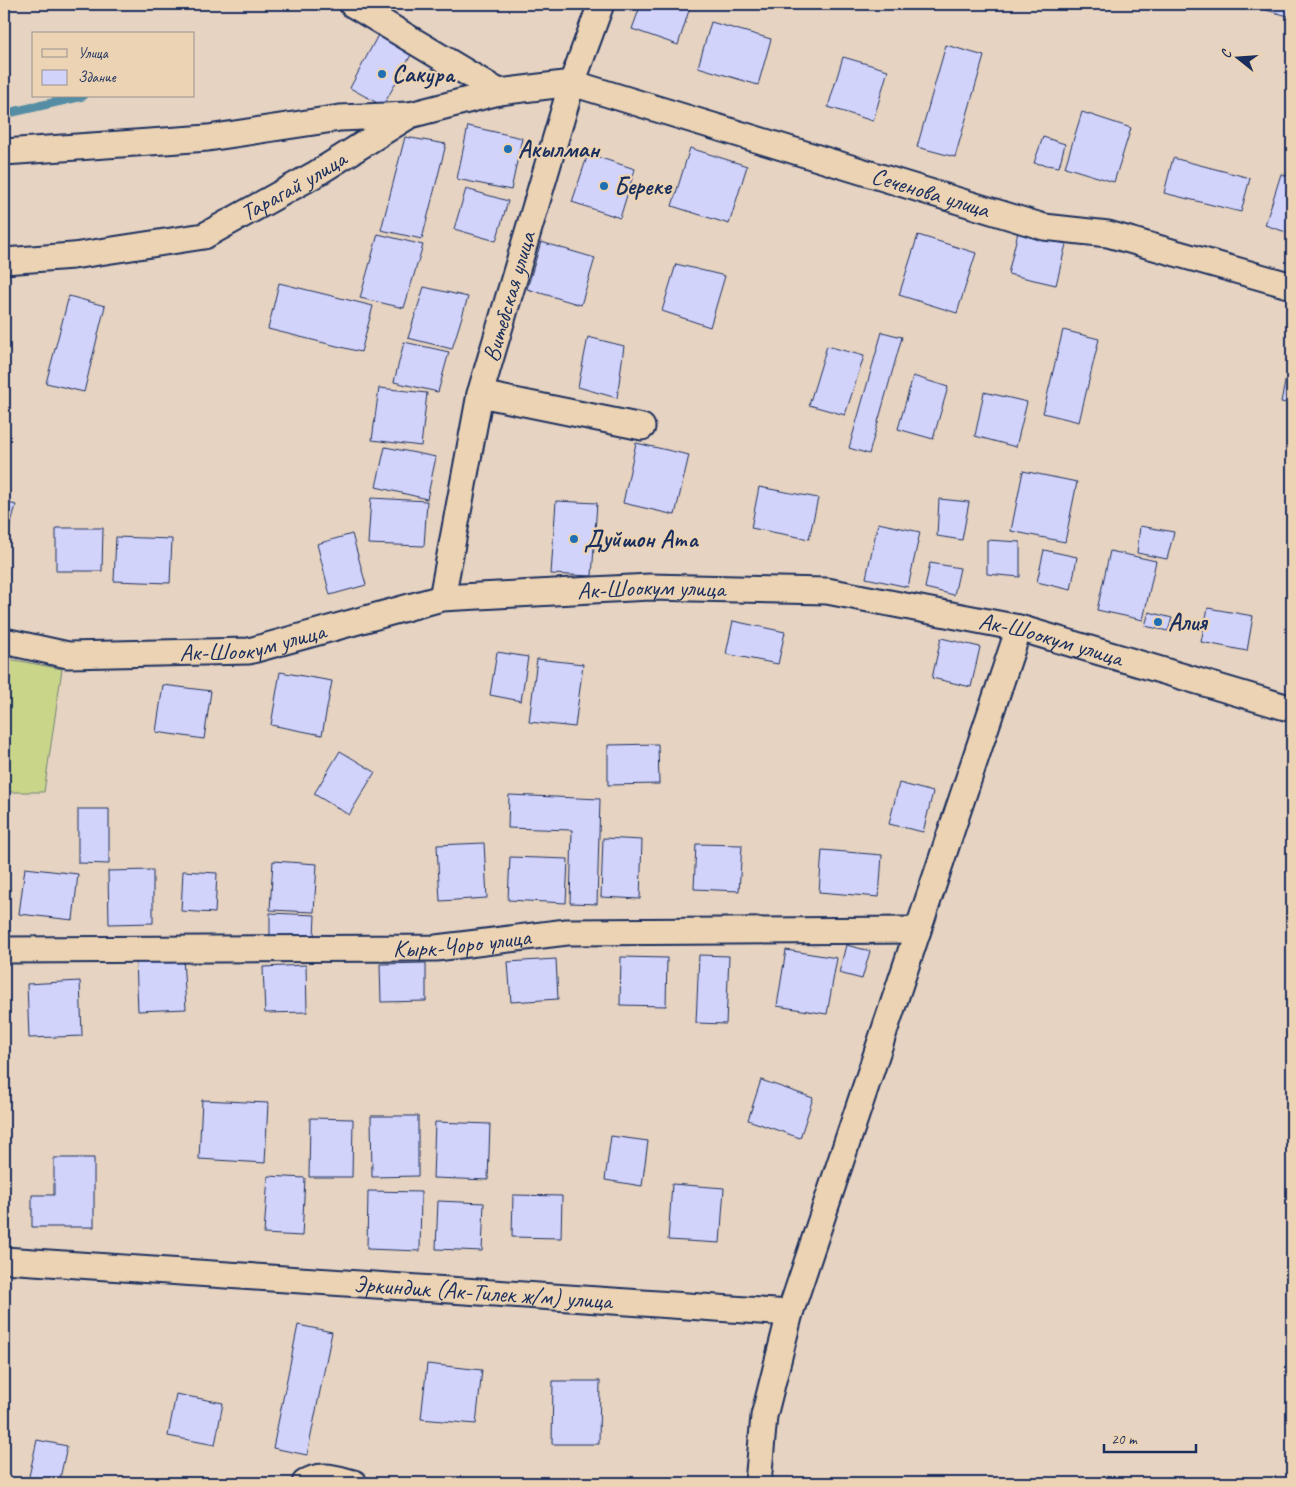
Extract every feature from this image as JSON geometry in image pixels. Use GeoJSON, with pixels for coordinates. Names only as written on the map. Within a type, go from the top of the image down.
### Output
{"type":"FeatureCollection","features":[{"type":"Feature","properties":{"kind":"street"},"geometry":{"type":"LineString","coordinates":[[352,4],[498,92]]}},
{"type":"Feature","properties":{"kind":"street","name":"Витебская улица"},"geometry":{"type":"LineString","coordinates":[[442,598],[480,394],[572,83],[601,4]]}},
{"type":"Feature","properties":{"kind":"street","name":"Тарагай улица"},"geometry":{"type":"LineString","coordinates":[[4,262],[73,256],[204,236],[314,175],[410,115],[498,92],[572,83]]}},
{"type":"Feature","properties":{"kind":"street","name":"Сеченова улица"},"geometry":{"type":"LineString","coordinates":[[572,83],[1044,226],[1108,234],[1292,286]]}},
{"type":"Feature","properties":{"kind":"street"},"geometry":{"type":"LineString","coordinates":[[4,152],[208,138],[340,118],[410,115]]}},
{"type":"Feature","properties":{"kind":"street"},"geometry":{"type":"LineString","coordinates":[[480,394],[642,427]]}},
{"type":"Feature","properties":{"kind":"street","name":"Ак-Шоокум улица"},"geometry":{"type":"LineString","coordinates":[[4,641],[68,655],[249,651],[442,598],[650,587],[827,591],[1019,628],[1292,709]]}},
{"type":"Feature","properties":{"kind":"street"},"geometry":{"type":"LineString","coordinates":[[758,1483],[764,1416],[790,1314],[1019,628]]}},
{"type":"Feature","properties":{"kind":"street","name":"Кырк-Чоро улица"},"geometry":{"type":"LineString","coordinates":[[4,950],[436,948],[567,932],[918,930]]}},
{"type":"Feature","properties":{"kind":"street","name":"Эркиндик (Ак-Тилек ж/м) улица"},"geometry":{"type":"LineString","coordinates":[[4,1260],[790,1314]]}},
{"type":"Feature","properties":{"kind":"street"},"geometry":{"type":"LineString","coordinates":[[305,1483],[312,1478],[329,1476],[354,1483]]}},
{"type":"Feature","properties":{"kind":"green space"},"geometry":{"type":"Polygon","coordinates":[[[4,658],[62,669],[44,792],[4,792],[4,658]]]}},
{"type":"Feature","properties":{"kind":"building"},"geometry":{"type":"Polygon","coordinates":[[[641,4],[691,4],[678,45],[632,29],[641,4]]]}},
{"type":"Feature","properties":{"kind":"building"},"geometry":{"type":"Polygon","coordinates":[[[1256,4],[1292,4],[1292,17],[1255,7],[1256,4]]]}},
{"type":"Feature","properties":{"kind":"building"},"geometry":{"type":"Polygon","coordinates":[[[711,22],[771,39],[758,85],[698,67],[711,22]]]}},
{"type":"Feature","properties":{"kind":"building"},"geometry":{"type":"Polygon","coordinates":[[[378,35],[412,53],[383,106],[350,88],[378,35]]]}},
{"type":"Feature","properties":{"kind":"building"},"geometry":{"type":"Polygon","coordinates":[[[946,45],[984,56],[955,157],[917,147],[946,45]]]}},
{"type":"Feature","properties":{"kind":"building"},"geometry":{"type":"Polygon","coordinates":[[[843,57],[888,70],[873,121],[828,107],[843,57]]]}},
{"type":"Feature","properties":{"kind":"building"},"geometry":{"type":"Polygon","coordinates":[[[1082,112],[1131,128],[1114,182],[1065,167],[1082,112]]]}},
{"type":"Feature","properties":{"kind":"building"},"geometry":{"type":"Polygon","coordinates":[[[468,126],[522,138],[511,190],[457,179],[468,126]]]}},
{"type":"Feature","properties":{"kind":"building"},"geometry":{"type":"Polygon","coordinates":[[[405,137],[446,144],[422,239],[381,230],[405,137]]]}},
{"type":"Feature","properties":{"kind":"building"},"geometry":{"type":"Polygon","coordinates":[[[1043,137],[1065,144],[1059,167],[1034,163],[1043,137]]]}},
{"type":"Feature","properties":{"kind":"building"},"geometry":{"type":"Polygon","coordinates":[[[690,148],[747,166],[729,224],[672,206],[690,148]]]}},
{"type":"Feature","properties":{"kind":"building","name":"Береке"},"geometry":{"type":"Polygon","coordinates":[[[588,154],[635,169],[620,218],[572,202],[588,154]]]}},
{"type":"Feature","properties":{"kind":"building"},"geometry":{"type":"Polygon","coordinates":[[[1173,158],[1250,178],[1241,212],[1164,193],[1173,158]]]}},
{"type":"Feature","properties":{"kind":"building"},"geometry":{"type":"Polygon","coordinates":[[[1281,174],[1292,177],[1292,234],[1265,225],[1281,174]]]}},
{"type":"Feature","properties":{"kind":"building"},"geometry":{"type":"Polygon","coordinates":[[[466,189],[508,201],[496,241],[454,229],[466,189]]]}},
{"type":"Feature","properties":{"kind":"building"},"geometry":{"type":"Polygon","coordinates":[[[1018,232],[1066,244],[1056,285],[1008,274],[1018,232]]]}},
{"type":"Feature","properties":{"kind":"building"},"geometry":{"type":"Polygon","coordinates":[[[378,234],[423,245],[404,308],[360,298],[378,234]]]}},
{"type":"Feature","properties":{"kind":"building"},"geometry":{"type":"Polygon","coordinates":[[[918,235],[976,253],[957,313],[899,295],[918,235]]]}},
{"type":"Feature","properties":{"kind":"building"},"geometry":{"type":"Polygon","coordinates":[[[541,242],[595,258],[581,305],[527,289],[541,242]]]}},
{"type":"Feature","properties":{"kind":"building"},"geometry":{"type":"Polygon","coordinates":[[[676,264],[725,276],[710,327],[662,311],[676,264]]]}},
{"type":"Feature","properties":{"kind":"building"},"geometry":{"type":"Polygon","coordinates":[[[279,283],[373,306],[361,352],[268,329],[279,283]]]}},
{"type":"Feature","properties":{"kind":"building"},"geometry":{"type":"Polygon","coordinates":[[[424,287],[468,297],[452,349],[408,338],[424,287]]]}},
{"type":"Feature","properties":{"kind":"building"},"geometry":{"type":"Polygon","coordinates":[[[69,296],[105,306],[84,392],[46,383],[69,296]]]}},
{"type":"Feature","properties":{"kind":"building"},"geometry":{"type":"Polygon","coordinates":[[[1063,330],[1099,339],[1079,422],[1043,413],[1063,330]]]}},
{"type":"Feature","properties":{"kind":"building"},"geometry":{"type":"Polygon","coordinates":[[[882,332],[902,337],[869,454],[849,448],[882,332]]]}},
{"type":"Feature","properties":{"kind":"building"},"geometry":{"type":"Polygon","coordinates":[[[588,337],[624,346],[617,398],[578,387],[588,337]]]}},
{"type":"Feature","properties":{"kind":"building"},"geometry":{"type":"Polygon","coordinates":[[[404,342],[449,352],[438,392],[394,382],[404,342]]]}},
{"type":"Feature","properties":{"kind":"building"},"geometry":{"type":"Polygon","coordinates":[[[827,346],[864,356],[845,415],[809,405],[827,346]]]}},
{"type":"Feature","properties":{"kind":"building"},"geometry":{"type":"Polygon","coordinates":[[[1292,348],[1292,404],[1281,402],[1292,348]]]}},
{"type":"Feature","properties":{"kind":"building"},"geometry":{"type":"Polygon","coordinates":[[[913,376],[948,387],[933,439],[898,429],[913,376]]]}},
{"type":"Feature","properties":{"kind":"building"},"geometry":{"type":"Polygon","coordinates":[[[379,388],[427,393],[421,446],[372,440],[379,388]]]}},
{"type":"Feature","properties":{"kind":"building"},"geometry":{"type":"Polygon","coordinates":[[[984,392],[1027,402],[1016,447],[975,436],[984,392]]]}},
{"type":"Feature","properties":{"kind":"building"},"geometry":{"type":"Polygon","coordinates":[[[636,443],[689,455],[675,515],[623,503],[636,443]]]}},
{"type":"Feature","properties":{"kind":"building"},"geometry":{"type":"Polygon","coordinates":[[[385,447],[436,457],[427,499],[376,487],[385,447]]]}},
{"type":"Feature","properties":{"kind":"building"},"geometry":{"type":"Polygon","coordinates":[[[1023,471],[1077,482],[1065,542],[1011,531],[1023,471]]]}},
{"type":"Feature","properties":{"kind":"building"},"geometry":{"type":"Polygon","coordinates":[[[759,487],[818,498],[809,539],[751,528],[759,487]]]}},
{"type":"Feature","properties":{"kind":"building"},"geometry":{"type":"Polygon","coordinates":[[[371,498],[427,501],[424,546],[368,544],[371,498]]]}},
{"type":"Feature","properties":{"kind":"building"},"geometry":{"type":"Polygon","coordinates":[[[939,499],[969,502],[962,540],[937,536],[939,499]]]}},
{"type":"Feature","properties":{"kind":"building","name":"Дуйшон Ата"},"geometry":{"type":"Polygon","coordinates":[[[556,501],[597,503],[592,576],[551,574],[556,501]]]}},
{"type":"Feature","properties":{"kind":"building"},"geometry":{"type":"Polygon","coordinates":[[[4,502],[16,505],[4,548],[4,502]]]}},
{"type":"Feature","properties":{"kind":"building"},"geometry":{"type":"Polygon","coordinates":[[[878,523],[920,532],[908,587],[866,578],[878,523]]]}},
{"type":"Feature","properties":{"kind":"building"},"geometry":{"type":"Polygon","coordinates":[[[1140,526],[1174,532],[1167,559],[1137,553],[1140,526]]]}},
{"type":"Feature","properties":{"kind":"building"},"geometry":{"type":"Polygon","coordinates":[[[56,528],[103,528],[102,571],[56,571],[56,528]]]}},
{"type":"Feature","properties":{"kind":"building"},"geometry":{"type":"Polygon","coordinates":[[[352,534],[366,585],[330,595],[317,544],[352,534]]]}},
{"type":"Feature","properties":{"kind":"building"},"geometry":{"type":"Polygon","coordinates":[[[116,537],[172,539],[170,583],[114,581],[116,537]]]}},
{"type":"Feature","properties":{"kind":"building"},"geometry":{"type":"Polygon","coordinates":[[[987,540],[1020,542],[1020,577],[987,574],[987,540]]]}},
{"type":"Feature","properties":{"kind":"building"},"geometry":{"type":"Polygon","coordinates":[[[1044,550],[1077,557],[1071,590],[1037,582],[1044,550]]]}},
{"type":"Feature","properties":{"kind":"building"},"geometry":{"type":"Polygon","coordinates":[[[1110,551],[1156,561],[1143,620],[1097,610],[1110,551]]]}},
{"type":"Feature","properties":{"kind":"building"},"geometry":{"type":"Polygon","coordinates":[[[930,563],[960,568],[954,595],[925,588],[930,563]]]}},
{"type":"Feature","properties":{"kind":"building"},"geometry":{"type":"Polygon","coordinates":[[[1208,608],[1253,616],[1247,651],[1201,642],[1208,608]]]}},
{"type":"Feature","properties":{"kind":"building","name":"Алия"},"geometry":{"type":"Polygon","coordinates":[[[1149,612],[1172,618],[1168,631],[1145,626],[1149,612]]]}},
{"type":"Feature","properties":{"kind":"building"},"geometry":{"type":"Polygon","coordinates":[[[733,621],[785,632],[778,664],[726,654],[733,621]]]}},
{"type":"Feature","properties":{"kind":"building"},"geometry":{"type":"Polygon","coordinates":[[[941,638],[980,647],[971,687],[932,678],[941,638]]]}},
{"type":"Feature","properties":{"kind":"building"},"geometry":{"type":"Polygon","coordinates":[[[497,652],[528,657],[521,701],[490,695],[497,652]]]}},
{"type":"Feature","properties":{"kind":"building"},"geometry":{"type":"Polygon","coordinates":[[[537,659],[583,664],[575,727],[529,722],[537,659]]]}},
{"type":"Feature","properties":{"kind":"building"},"geometry":{"type":"Polygon","coordinates":[[[280,672],[332,681],[322,735],[271,725],[280,672]]]}},
{"type":"Feature","properties":{"kind":"building"},"geometry":{"type":"Polygon","coordinates":[[[163,685],[211,691],[204,739],[156,732],[163,685]]]}},
{"type":"Feature","properties":{"kind":"building"},"geometry":{"type":"Polygon","coordinates":[[[658,744],[659,784],[608,785],[608,745],[658,744]]]}},
{"type":"Feature","properties":{"kind":"building"},"geometry":{"type":"Polygon","coordinates":[[[340,751],[375,772],[349,815],[314,794],[340,751]]]}},
{"type":"Feature","properties":{"kind":"building"},"geometry":{"type":"Polygon","coordinates":[[[899,783],[933,792],[923,832],[889,824],[899,783]]]}},
{"type":"Feature","properties":{"kind":"building"},"geometry":{"type":"Polygon","coordinates":[[[509,795],[600,799],[597,904],[570,903],[572,830],[508,828],[509,795]]]}},
{"type":"Feature","properties":{"kind":"building"},"geometry":{"type":"Polygon","coordinates":[[[78,809],[109,809],[109,864],[78,863],[78,809]]]}},
{"type":"Feature","properties":{"kind":"building"},"geometry":{"type":"Polygon","coordinates":[[[603,838],[642,840],[640,899],[601,897],[603,838]]]}},
{"type":"Feature","properties":{"kind":"building"},"geometry":{"type":"Polygon","coordinates":[[[484,843],[487,898],[440,901],[437,845],[484,843]]]}},
{"type":"Feature","properties":{"kind":"building"},"geometry":{"type":"Polygon","coordinates":[[[696,844],[742,845],[739,891],[694,889],[696,844]]]}},
{"type":"Feature","properties":{"kind":"building"},"geometry":{"type":"Polygon","coordinates":[[[822,850],[882,855],[879,897],[819,892],[822,850]]]}},
{"type":"Feature","properties":{"kind":"building"},"geometry":{"type":"Polygon","coordinates":[[[510,857],[568,859],[566,903],[508,900],[510,857]]]}},
{"type":"Feature","properties":{"kind":"building"},"geometry":{"type":"Polygon","coordinates":[[[273,861],[317,864],[314,912],[270,910],[273,861]]]}},
{"type":"Feature","properties":{"kind":"building"},"geometry":{"type":"Polygon","coordinates":[[[25,868],[78,874],[73,920],[19,914],[25,868]]]}},
{"type":"Feature","properties":{"kind":"building"},"geometry":{"type":"Polygon","coordinates":[[[153,870],[153,923],[109,924],[108,871],[153,870]]]}},
{"type":"Feature","properties":{"kind":"building"},"geometry":{"type":"Polygon","coordinates":[[[183,871],[217,873],[215,913],[181,911],[183,871]]]}},
{"type":"Feature","properties":{"kind":"building"},"geometry":{"type":"Polygon","coordinates":[[[270,913],[315,915],[314,937],[270,936],[270,913]]]}},
{"type":"Feature","properties":{"kind":"building"},"geometry":{"type":"Polygon","coordinates":[[[846,945],[870,951],[862,979],[839,973],[846,945]]]}},
{"type":"Feature","properties":{"kind":"building"},"geometry":{"type":"Polygon","coordinates":[[[786,950],[837,958],[827,1014],[777,1006],[786,950]]]}},
{"type":"Feature","properties":{"kind":"building"},"geometry":{"type":"Polygon","coordinates":[[[699,955],[729,956],[726,1024],[696,1023],[699,955]]]}},
{"type":"Feature","properties":{"kind":"building"},"geometry":{"type":"Polygon","coordinates":[[[183,957],[186,1009],[138,1011],[136,960],[183,957]]]}},
{"type":"Feature","properties":{"kind":"building"},"geometry":{"type":"Polygon","coordinates":[[[621,957],[667,958],[666,1006],[620,1005],[621,957]]]}},
{"type":"Feature","properties":{"kind":"building"},"geometry":{"type":"Polygon","coordinates":[[[556,959],[558,999],[511,1002],[508,962],[556,959]]]}},
{"type":"Feature","properties":{"kind":"building"},"geometry":{"type":"Polygon","coordinates":[[[426,963],[426,1001],[381,1002],[380,964],[426,963]]]}},
{"type":"Feature","properties":{"kind":"building"},"geometry":{"type":"Polygon","coordinates":[[[306,965],[307,1012],[265,1013],[263,967],[306,965]]]}},
{"type":"Feature","properties":{"kind":"building"},"geometry":{"type":"Polygon","coordinates":[[[80,981],[82,1036],[29,1038],[27,984],[80,981]]]}},
{"type":"Feature","properties":{"kind":"building"},"geometry":{"type":"Polygon","coordinates":[[[761,1080],[813,1098],[800,1138],[748,1120],[761,1080]]]}},
{"type":"Feature","properties":{"kind":"building"},"geometry":{"type":"Polygon","coordinates":[[[202,1100],[268,1103],[265,1163],[199,1159],[202,1100]]]}},
{"type":"Feature","properties":{"kind":"building"},"geometry":{"type":"Polygon","coordinates":[[[371,1116],[418,1116],[418,1176],[372,1177],[371,1116]]]}},
{"type":"Feature","properties":{"kind":"building"},"geometry":{"type":"Polygon","coordinates":[[[310,1118],[353,1119],[352,1177],[309,1177],[310,1118]]]}},
{"type":"Feature","properties":{"kind":"building"},"geometry":{"type":"Polygon","coordinates":[[[435,1122],[490,1124],[488,1180],[433,1178],[435,1122]]]}},
{"type":"Feature","properties":{"kind":"building"},"geometry":{"type":"Polygon","coordinates":[[[611,1136],[648,1141],[642,1186],[605,1180],[611,1136]]]}},
{"type":"Feature","properties":{"kind":"building"},"geometry":{"type":"Polygon","coordinates":[[[54,1158],[94,1158],[94,1227],[32,1227],[32,1195],[54,1195],[54,1158]]]}},
{"type":"Feature","properties":{"kind":"building"},"geometry":{"type":"Polygon","coordinates":[[[4,1170],[8,1170],[6,1206],[4,1206],[4,1170]]]}},
{"type":"Feature","properties":{"kind":"building"},"geometry":{"type":"Polygon","coordinates":[[[268,1176],[305,1178],[302,1236],[264,1234],[268,1176]]]}},
{"type":"Feature","properties":{"kind":"building"},"geometry":{"type":"Polygon","coordinates":[[[672,1184],[724,1188],[720,1243],[668,1240],[672,1184]]]}},
{"type":"Feature","properties":{"kind":"building"},"geometry":{"type":"Polygon","coordinates":[[[368,1191],[421,1192],[420,1251],[367,1249],[368,1191]]]}},
{"type":"Feature","properties":{"kind":"building"},"geometry":{"type":"Polygon","coordinates":[[[513,1195],[562,1196],[561,1238],[512,1237],[513,1195]]]}},
{"type":"Feature","properties":{"kind":"building"},"geometry":{"type":"Polygon","coordinates":[[[438,1201],[484,1203],[482,1251],[436,1249],[438,1201]]]}},
{"type":"Feature","properties":{"kind":"building"},"geometry":{"type":"Polygon","coordinates":[[[298,1325],[332,1332],[307,1455],[273,1448],[298,1325]]]}},
{"type":"Feature","properties":{"kind":"building"},"geometry":{"type":"Polygon","coordinates":[[[427,1364],[482,1370],[476,1424],[421,1419],[427,1364]]]}},
{"type":"Feature","properties":{"kind":"building"},"geometry":{"type":"Polygon","coordinates":[[[553,1381],[600,1381],[599,1444],[552,1444],[553,1381]]]}},
{"type":"Feature","properties":{"kind":"building"},"geometry":{"type":"Polygon","coordinates":[[[176,1394],[223,1403],[215,1445],[168,1436],[176,1394]]]}},
{"type":"Feature","properties":{"kind":"building"},"geometry":{"type":"Polygon","coordinates":[[[37,1440],[67,1446],[59,1483],[28,1481],[37,1440]]]}},
{"type":"Feature","properties":{"kind":"waterway"},"geometry":{"type":"LineString","coordinates":[[4,114],[74,98]]}},
{"type":"Feature","properties":{"kind":"place","name":"Сакура"},"geometry":{"type":"Point","coordinates":[382,74]}},
{"type":"Feature","properties":{"kind":"place","name":"Акылман"},"geometry":{"type":"Point","coordinates":[508,149]}},
{"type":"Feature","properties":{"kind":"place","name":"Береке"},"geometry":{"type":"Point","coordinates":[604,186]}},
{"type":"Feature","properties":{"kind":"place","name":"Дуйшон Ата"},"geometry":{"type":"Point","coordinates":[574,539]}},
{"type":"Feature","properties":{"kind":"place","name":"Алия"},"geometry":{"type":"Point","coordinates":[1158,622]}}]}
